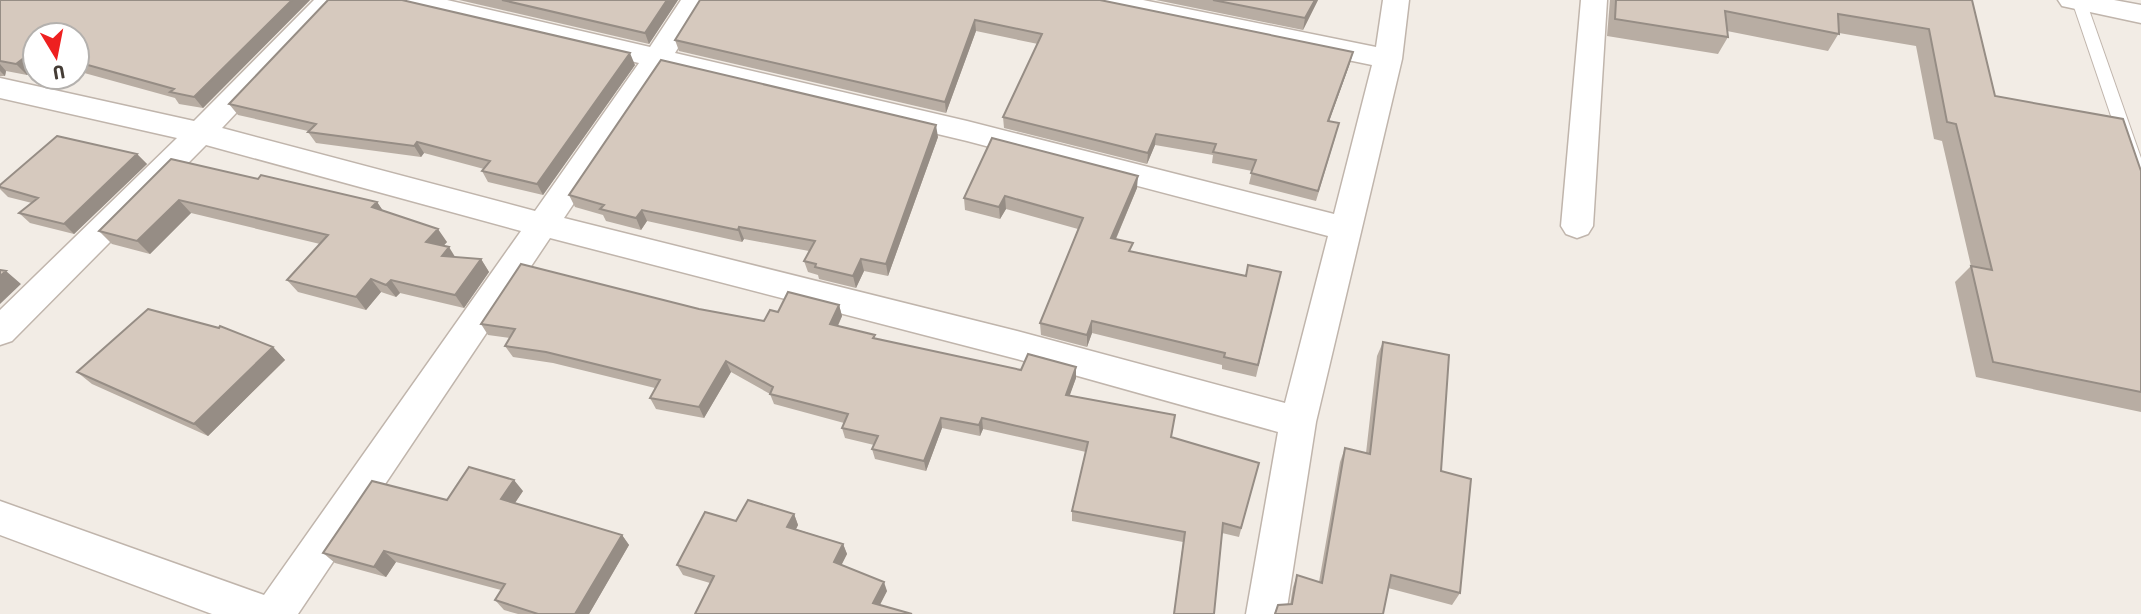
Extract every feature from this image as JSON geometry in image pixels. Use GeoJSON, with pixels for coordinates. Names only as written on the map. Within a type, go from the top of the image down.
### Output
{"type":"FeatureCollection","features":[{"type":"Feature","properties":{"kind":"street"},"geometry":{"type":"LineString","coordinates":[[0,331],[200,133],[328,0]]}},
{"type":"Feature","properties":{"kind":"street"},"geometry":{"type":"LineString","coordinates":[[410,0],[967,131],[1348,229]]}},
{"type":"Feature","properties":{"kind":"street"},"geometry":{"type":"LineString","coordinates":[[275,614],[658,57],[694,0]]}},
{"type":"Feature","properties":{"kind":"street"},"geometry":{"type":"LineString","coordinates":[[1101,0],[1388,59]]}},
{"type":"Feature","properties":{"kind":"street"},"geometry":{"type":"LineString","coordinates":[[1266,614],[1298,422],[1388,59],[1396,0]]}},
{"type":"Feature","properties":{"kind":"street"},"geometry":{"type":"LineString","coordinates":[[1577,226],[1594,0]]}},
{"type":"Feature","properties":{"kind":"street"},"geometry":{"type":"LineString","coordinates":[[2075,1],[2141,14]]}},
{"type":"Feature","properties":{"kind":"street"},"geometry":{"type":"LineString","coordinates":[[0,88],[200,133],[541,224],[1017,345],[1298,422]]}},
{"type":"Feature","properties":{"kind":"street"},"geometry":{"type":"LineString","coordinates":[[0,518],[263,614]]}},
{"type":"Feature","properties":{"kind":"lane"},"geometry":{"type":"LineString","coordinates":[[2075,1],[2141,180]]}},
{"type":"Feature","properties":{"kind":"building"},"geometry":{"type":"Polygon","coordinates":[[[0,0],[292,0],[194,97],[170,92],[174,89],[91,66],[91,21],[21,21],[21,60],[16,64],[0,61],[0,0]]]}},
{"type":"Feature","properties":{"kind":"building"},"geometry":{"type":"Polygon","coordinates":[[[328,0],[402,0],[630,53],[537,184],[482,171],[490,161],[417,142],[414,146],[308,132],[316,124],[229,104],[328,0]]]}},
{"type":"Feature","properties":{"kind":"building"},"geometry":{"type":"Polygon","coordinates":[[[502,0],[667,0],[645,33],[502,0]]]}},
{"type":"Feature","properties":{"kind":"building"},"geometry":{"type":"Polygon","coordinates":[[[700,0],[1100,0],[1353,52],[1328,121],[1339,123],[1318,191],[1251,173],[1256,160],[1213,152],[1216,144],[1156,134],[1148,153],[1003,117],[1042,34],[975,20],[945,102],[675,40],[700,0]]]}},
{"type":"Feature","properties":{"kind":"building"},"geometry":{"type":"Polygon","coordinates":[[[1213,0],[1315,0],[1305,18],[1213,0]]]}},
{"type":"Feature","properties":{"kind":"building"},"geometry":{"type":"Polygon","coordinates":[[[1616,0],[1972,0],[1995,96],[2123,119],[2141,171],[2141,392],[1993,362],[1971,266],[1992,270],[1956,124],[1947,122],[1929,29],[1838,14],[1839,34],[1725,11],[1728,37],[1615,19],[1616,0]]]}},
{"type":"Feature","properties":{"kind":"building"},"geometry":{"type":"Polygon","coordinates":[[[661,60],[936,125],[886,264],[861,259],[853,276],[815,267],[816,264],[804,261],[815,241],[739,227],[738,230],[642,210],[636,218],[600,209],[604,205],[569,195],[661,60]]]}},
{"type":"Feature","properties":{"kind":"building"},"geometry":{"type":"Polygon","coordinates":[[[57,136],[137,154],[64,224],[19,213],[38,198],[0,187],[57,136]]]}},
{"type":"Feature","properties":{"kind":"building"},"geometry":{"type":"Polygon","coordinates":[[[992,138],[1138,176],[1111,238],[1133,243],[1129,251],[1246,276],[1248,265],[1281,272],[1258,365],[1224,357],[1225,353],[1092,321],[1087,335],[1040,323],[1083,218],[1005,196],[999,207],[964,198],[992,138]]]}},
{"type":"Feature","properties":{"kind":"building"},"geometry":{"type":"Polygon","coordinates":[[[171,159],[258,179],[261,175],[377,202],[372,207],[438,229],[426,242],[449,247],[442,256],[481,259],[455,295],[391,280],[386,285],[371,279],[356,297],[287,280],[328,235],[179,200],[137,241],[99,231],[171,159]]]}},
{"type":"Feature","properties":{"kind":"building"},"geometry":{"type":"Polygon","coordinates":[[[521,264],[699,309],[764,321],[770,310],[778,312],[788,292],[839,305],[830,324],[875,335],[873,338],[1021,370],[1028,354],[1076,367],[1066,395],[1175,415],[1171,437],[1259,463],[1241,528],[1223,523],[1214,614],[1174,614],[1185,532],[1072,511],[1088,442],[982,418],[979,425],[941,418],[924,461],[872,449],[878,436],[842,428],[848,414],[770,394],[773,387],[726,361],[699,407],[650,398],[660,380],[546,352],[505,346],[515,329],[481,324],[521,264]]]}},
{"type":"Feature","properties":{"kind":"building"},"geometry":{"type":"Polygon","coordinates":[[[148,309],[219,328],[220,326],[273,347],[194,424],[77,372],[148,309]]]}},
{"type":"Feature","properties":{"kind":"building"},"geometry":{"type":"Polygon","coordinates":[[[1383,342],[1449,355],[1441,471],[1471,479],[1460,593],[1391,575],[1383,614],[1275,614],[1278,605],[1292,604],[1297,575],[1322,583],[1345,448],[1370,454],[1383,342]]]}},
{"type":"Feature","properties":{"kind":"building"},"geometry":{"type":"Polygon","coordinates":[[[469,467],[514,480],[501,499],[622,535],[575,614],[538,614],[495,600],[505,584],[384,551],[374,567],[323,553],[372,481],[447,500],[469,467]]]}},
{"type":"Feature","properties":{"kind":"building"},"geometry":{"type":"Polygon","coordinates":[[[748,500],[794,514],[787,527],[843,544],[834,562],[884,582],[873,603],[912,614],[695,614],[714,576],[677,565],[705,512],[736,521],[748,500]]]}}]}
